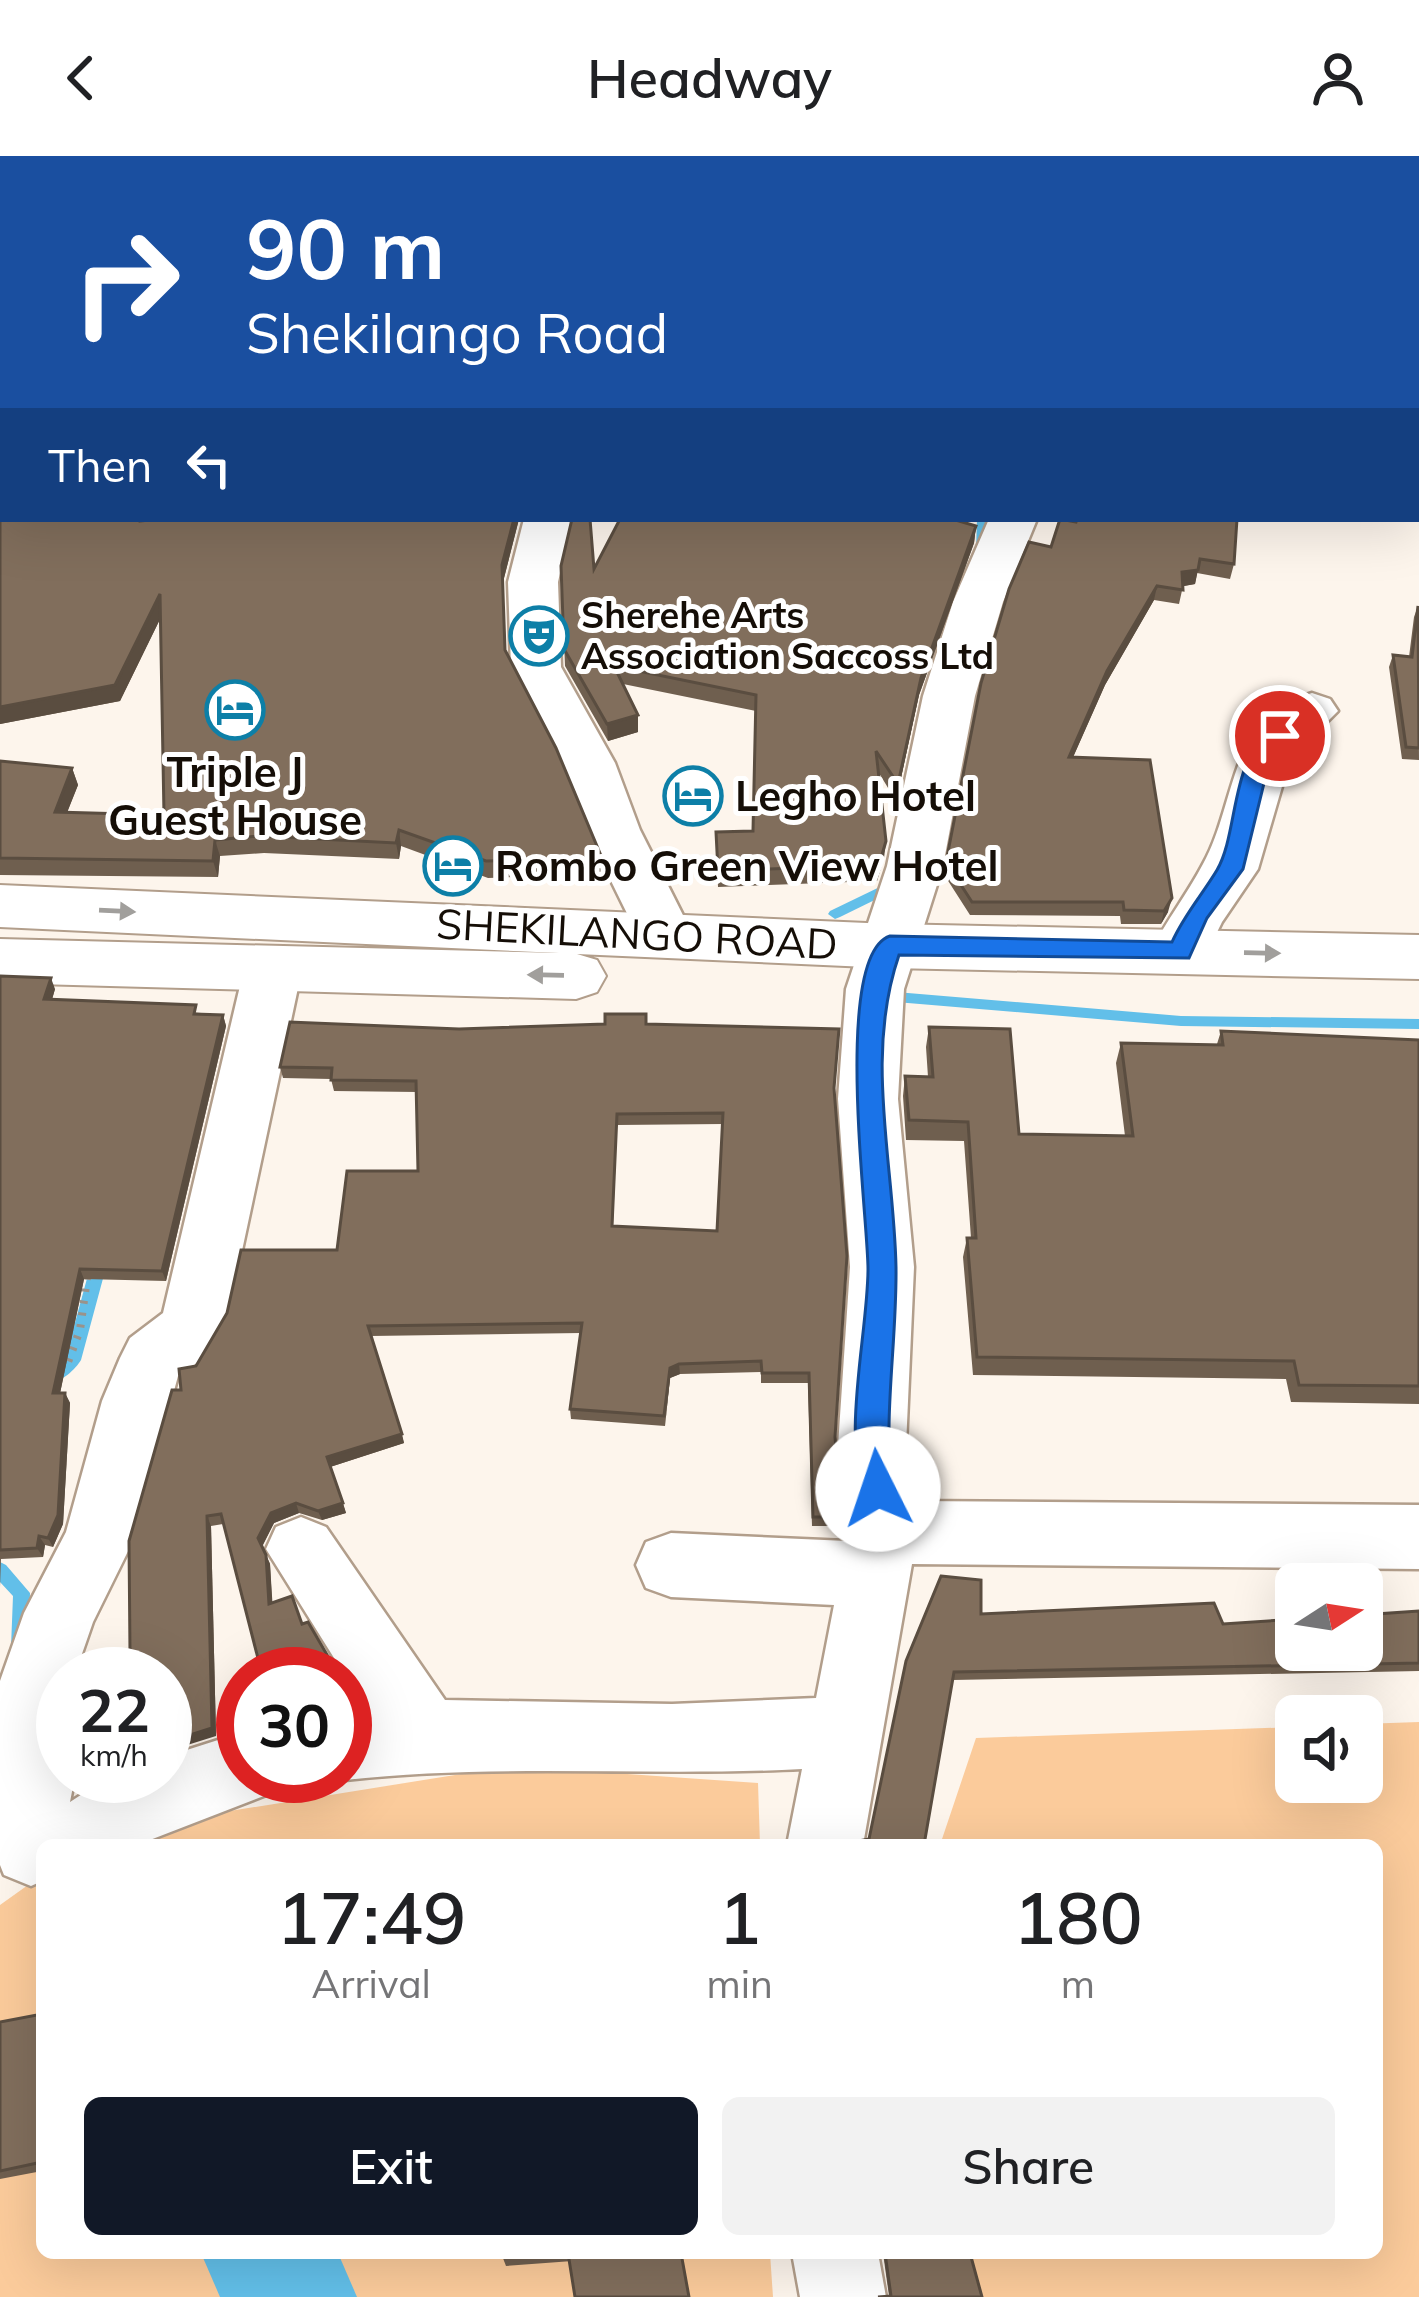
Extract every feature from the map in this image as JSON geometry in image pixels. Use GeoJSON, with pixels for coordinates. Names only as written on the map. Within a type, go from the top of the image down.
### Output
{"type":"FeatureCollection","features":[{"type":"Feature","properties":{"kind":"main road","name":"SHEKILANGO ROAD"},"geometry":{"type":"LineString","coordinates":[[0,906],[664,934],[883,967],[1419,1001]]}},
{"type":"Feature","properties":{"kind":"main road","name":"SHEKILANGO ROAD"},"geometry":{"type":"LineString","coordinates":[[0,961],[273,969],[883,967],[1180,952],[1419,957]]}},
{"type":"Feature","properties":{"kind":"street"},"geometry":{"type":"LineString","coordinates":[[547,522],[533,582],[536,668],[588,764],[613,830],[664,934]]}},
{"type":"Feature","properties":{"kind":"street"},"geometry":{"type":"LineString","coordinates":[[826,1839],[878,1553],[872,1446],[882,1267],[868,1100],[883,967],[915,866],[949,696],[978,602],[1012,522]]}},
{"type":"Feature","properties":{"kind":"street"},"geometry":{"type":"LineString","coordinates":[[1180,952],[1197,914],[1231,869],[1266,751],[1312,711]]}},
{"type":"Feature","properties":{"kind":"street"},"geometry":{"type":"LineString","coordinates":[[38,1839],[39,1824],[31,1799],[38,1780],[29,1702],[60,1612],[98,1539],[135,1401],[153,1358],[184,1336],[194,1321],[273,969]]}},
{"type":"Feature","properties":{"kind":"street"},"geometry":{"type":"LineString","coordinates":[[671,1565],[878,1553],[1419,1538]]}},
{"type":"Feature","properties":{"kind":"street"},"geometry":{"type":"LineString","coordinates":[[301,1549],[426,1735]]}},
{"type":"Feature","properties":{"kind":"street"},"geometry":{"type":"LineString","coordinates":[[372,1741],[426,1735],[672,1740],[842,1732]]}},
{"type":"Feature","properties":{"kind":"street"},"geometry":{"type":"LineString","coordinates":[[63,1839],[124,1808],[216,1777]]}},
{"type":"Feature","properties":{"kind":"street"},"geometry":{"type":"LineString","coordinates":[[836,2259],[843,2297]]}},
{"type":"Feature","properties":{"kind":"path"},"geometry":{"type":"LineString","coordinates":[[51,1371],[68,1362],[80,1330],[90,1258]]}},
{"type":"Feature","properties":{"kind":"path"},"geometry":{"type":"LineString","coordinates":[[63,1329],[80,1330]]}},
{"type":"Feature","properties":{"kind":"shaded area"},"geometry":{"type":"Polygon","coordinates":[[[1419,1722],[1419,2297],[947,2297],[938,2259],[1383,2259],[1383,1839],[942,1839],[976,1738],[1275,1728],[1275,1803],[1383,1803],[1383,1723],[1419,1722]]]}},
{"type":"Feature","properties":{"kind":"shaded area"},"geometry":{"type":"Polygon","coordinates":[[[511,1766],[758,1783],[760,1839],[120,1839],[174,1820],[280,1803],[372,1803],[372,1788],[511,1766]]]}},
{"type":"Feature","properties":{"kind":"shaded area"},"geometry":{"type":"Polygon","coordinates":[[[36,1879],[36,2259],[770,2259],[773,2297],[0,2297],[0,1905],[36,1879]]]}},
{"type":"Feature","properties":{"kind":"building"},"geometry":{"type":"Polygon","coordinates":[[[0,522],[513,522],[502,565],[505,650],[556,748],[602,858],[486,861],[399,830],[396,843],[260,836],[215,840],[213,861],[0,858],[0,761],[72,768],[55,812],[164,815],[160,594],[115,685],[0,707],[0,522]]]}},
{"type":"Feature","properties":{"kind":"building"},"geometry":{"type":"Polygon","coordinates":[[[571,522],[590,522],[594,569],[618,522],[962,522],[976,526],[921,678],[898,784],[876,751],[886,841],[879,865],[718,871],[716,832],[753,831],[756,695],[614,666],[638,715],[607,724],[564,649],[561,566],[571,522]]]}},
{"type":"Feature","properties":{"kind":"building"},"geometry":{"type":"Polygon","coordinates":[[[1059,522],[1237,522],[1234,564],[1200,559],[1198,570],[1182,572],[1183,590],[1157,586],[1107,671],[1069,757],[1150,760],[1172,898],[1164,911],[1124,910],[1123,902],[972,902],[946,862],[981,683],[1009,589],[1029,542],[1051,547],[1059,522]]]}},
{"type":"Feature","properties":{"kind":"building"},"geometry":{"type":"Polygon","coordinates":[[[1418,606],[1419,748],[1406,747],[1393,655],[1412,657],[1418,606]]]}},
{"type":"Feature","properties":{"kind":"building"},"geometry":{"type":"Polygon","coordinates":[[[0,976],[51,978],[44,999],[196,1005],[194,1014],[223,1015],[162,1271],[80,1269],[53,1393],[65,1393],[58,1515],[48,1538],[39,1536],[37,1548],[0,1550],[0,976]]]}},
{"type":"Feature","properties":{"kind":"building"},"geometry":{"type":"Polygon","coordinates":[[[605,1014],[646,1014],[646,1024],[839,1029],[834,1088],[847,1256],[835,1437],[842,1517],[813,1517],[809,1373],[762,1373],[761,1361],[679,1364],[670,1368],[664,1416],[570,1409],[582,1323],[368,1326],[402,1434],[327,1457],[343,1503],[318,1511],[296,1503],[271,1513],[258,1538],[266,1555],[269,1604],[292,1596],[302,1624],[308,1622],[323,1647],[255,1647],[221,1514],[207,1516],[212,1728],[192,1734],[192,1647],[130,1647],[129,1541],[172,1390],[181,1390],[179,1369],[196,1366],[227,1313],[241,1250],[337,1250],[347,1171],[418,1171],[416,1081],[331,1080],[332,1068],[280,1067],[290,1022],[459,1029],[605,1024],[605,1014]],[[723,1113],[617,1114],[612,1226],[717,1231],[723,1113]]]}},
{"type":"Feature","properties":{"kind":"building"},"geometry":{"type":"Polygon","coordinates":[[[929,1027],[1010,1029],[1019,1134],[1133,1136],[1121,1043],[1223,1045],[1221,1031],[1419,1040],[1419,1386],[1299,1385],[1294,1361],[977,1357],[967,1238],[976,1238],[968,1122],[909,1120],[905,1076],[933,1077],[929,1027]]]}},
{"type":"Feature","properties":{"kind":"building"},"geometry":{"type":"Polygon","coordinates":[[[941,1576],[981,1580],[981,1614],[1214,1603],[1223,1624],[1275,1620],[1275,1666],[954,1672],[925,1839],[869,1839],[906,1661],[941,1576]]]}},
{"type":"Feature","properties":{"kind":"building"},"geometry":{"type":"Polygon","coordinates":[[[1419,1611],[1419,1663],[1383,1664],[1383,1614],[1419,1611]]]}},
{"type":"Feature","properties":{"kind":"building"},"geometry":{"type":"Polygon","coordinates":[[[36,2015],[36,2163],[0,2171],[0,2022],[36,2015]]]}},
{"type":"Feature","properties":{"kind":"building"},"geometry":{"type":"Polygon","coordinates":[[[569,2259],[682,2259],[689,2297],[575,2297],[569,2259]]]}},
{"type":"Feature","properties":{"kind":"building"},"geometry":{"type":"Polygon","coordinates":[[[886,2259],[972,2259],[982,2297],[878,2297],[891,2296],[886,2259]]]}},
{"type":"Feature","properties":{"kind":"waterway"},"geometry":{"type":"LineString","coordinates":[[982,552],[983,522]]}},
{"type":"Feature","properties":{"kind":"waterway"},"geometry":{"type":"LineString","coordinates":[[835,914],[888,888]]}},
{"type":"Feature","properties":{"kind":"waterway"},"geometry":{"type":"LineString","coordinates":[[884,996],[1181,1021],[1419,1024]]}},
{"type":"Feature","properties":{"kind":"waterway"},"geometry":{"type":"LineString","coordinates":[[51,1377],[73,1360],[100,1260]]}},
{"type":"Feature","properties":{"kind":"waterway"},"geometry":{"type":"LineString","coordinates":[[0,1570],[22,1593],[20,1647]]}},
{"type":"Feature","properties":{"kind":"waterway"},"geometry":{"type":"LineString","coordinates":[[265,2259],[298,2297]]}},
{"type":"Feature","properties":{"kind":"place","name":"Sherehe Arts Association Saccoss Ltd"},"geometry":{"type":"Point","coordinates":[539,636]}},
{"type":"Feature","properties":{"kind":"place","name":"Triple J Guest House"},"geometry":{"type":"Point","coordinates":[235,710]}},
{"type":"Feature","properties":{"kind":"place","name":"Legho Hotel"},"geometry":{"type":"Point","coordinates":[693,796]}},
{"type":"Feature","properties":{"kind":"place","name":"Rombo Green View Hotel"},"geometry":{"type":"Point","coordinates":[453,866]}},
{"type":"Feature","properties":{"kind":"route"},"geometry":{"type":"LineString","coordinates":[[878,1489],[872,1446],[882,1267],[868,1100],[875,988],[890,946],[1180,952],[1197,914],[1231,869],[1256,770],[1280,736]]}}]}
